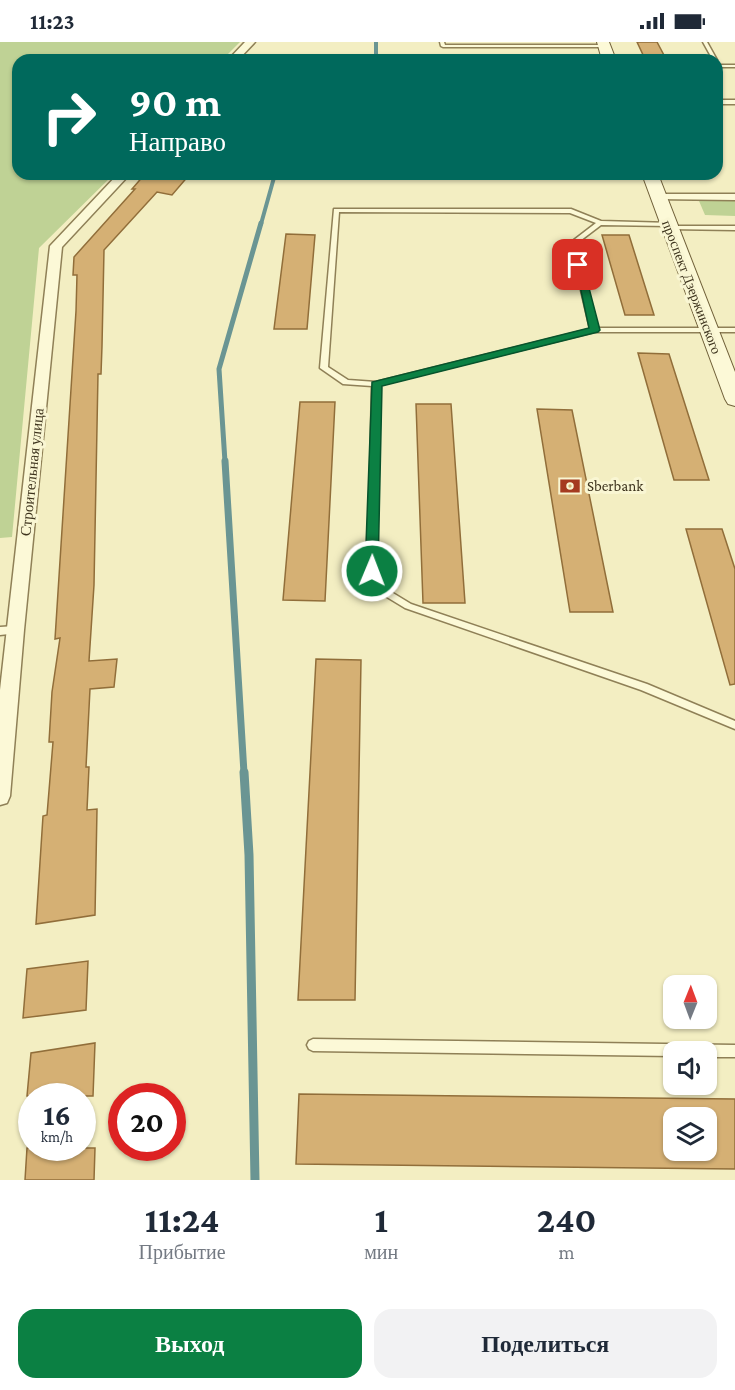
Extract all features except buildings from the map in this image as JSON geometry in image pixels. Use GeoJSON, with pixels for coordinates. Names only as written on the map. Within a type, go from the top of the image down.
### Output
{"type":"FeatureCollection","features":[{"type":"Feature","properties":{"kind":"street"},"geometry":{"type":"LineString","coordinates":[[239,54],[250,42]]}},
{"type":"Feature","properties":{"kind":"street","name":"Строительная улица"},"geometry":{"type":"LineString","coordinates":[[0,796],[8,630],[56,246],[118,180]]}},
{"type":"Feature","properties":{"kind":"street","name":"проспект Дзержинского"},"geometry":{"type":"LineString","coordinates":[[652,180],[735,399]]}},
{"type":"Feature","properties":{"kind":"street"},"geometry":{"type":"LineString","coordinates":[[659,197],[735,197]]}},
{"type":"Feature","properties":{"kind":"lane"},"geometry":{"type":"LineString","coordinates":[[442,42],[443,46],[604,44]]}},
{"type":"Feature","properties":{"kind":"lane"},"geometry":{"type":"LineString","coordinates":[[735,228],[600,223],[571,210],[336,210],[324,368],[346,382],[376,384],[594,330],[735,330]]}},
{"type":"Feature","properties":{"kind":"lane"},"geometry":{"type":"LineString","coordinates":[[594,330],[573,243],[600,223]]}},
{"type":"Feature","properties":{"kind":"lane"},"geometry":{"type":"LineString","coordinates":[[376,384],[372,571],[380,589],[408,606],[644,687],[735,725]]}},
{"type":"Feature","properties":{"kind":"lane"},"geometry":{"type":"LineString","coordinates":[[313,1045],[735,1051]]}},
{"type":"Feature","properties":{"kind":"green space"},"geometry":{"type":"Polygon","coordinates":[[[0,42],[240,42],[228,54],[12,54],[12,180],[108,180],[39,248],[12,537],[0,538],[0,42]]]}},
{"type":"Feature","properties":{"kind":"green space"},"geometry":{"type":"Polygon","coordinates":[[[699,201],[735,201],[735,216],[705,215],[699,201]]]}},
{"type":"Feature","properties":{"kind":"waterway"},"geometry":{"type":"LineString","coordinates":[[376,42],[376,54]]}},
{"type":"Feature","properties":{"kind":"waterway"},"geometry":{"type":"LineString","coordinates":[[261,224],[273,180]]}},
{"type":"Feature","properties":{"kind":"waterway"},"geometry":{"type":"LineString","coordinates":[[225,462],[219,369],[261,223]]}},
{"type":"Feature","properties":{"kind":"waterway"},"geometry":{"type":"LineString","coordinates":[[225,461],[244,773]]}},
{"type":"Feature","properties":{"kind":"waterway"},"geometry":{"type":"LineString","coordinates":[[244,772],[249,855],[255,1180]]}},
{"type":"Feature","properties":{"kind":"place","name":"Sberbank"},"geometry":{"type":"Point","coordinates":[570,486]}},
{"type":"Feature","properties":{"kind":"route"},"geometry":{"type":"LineString","coordinates":[[372,571],[376,384],[594,330],[578,265]]}}]}
